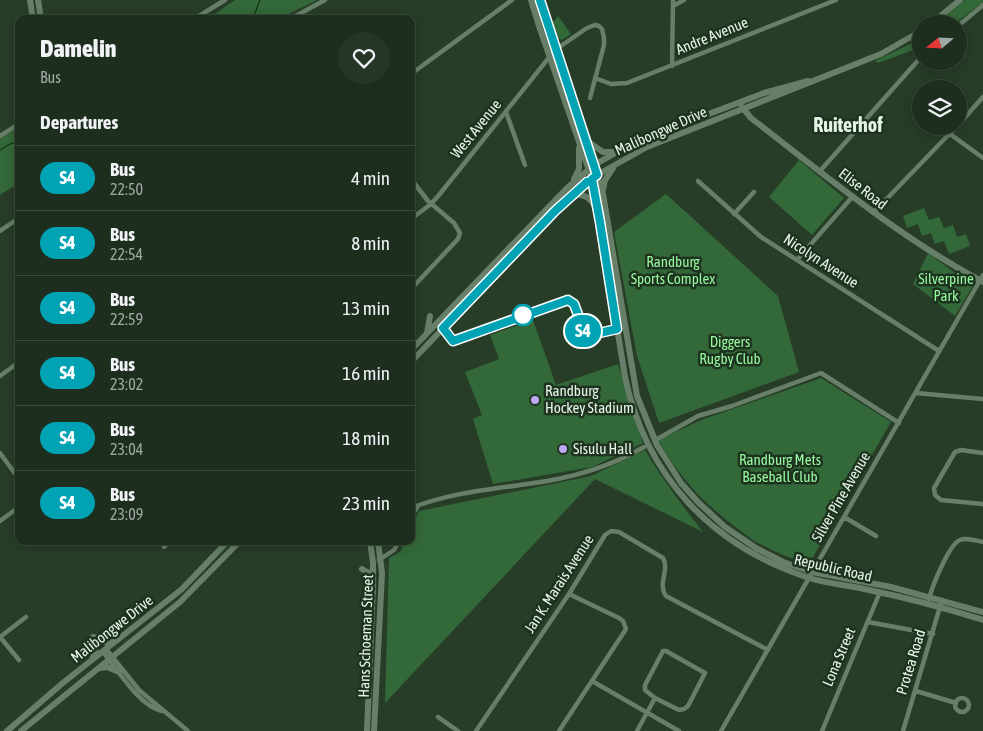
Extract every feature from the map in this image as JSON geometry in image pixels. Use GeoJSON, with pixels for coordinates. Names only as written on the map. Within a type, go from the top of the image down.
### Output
{"type":"FeatureCollection","features":[{"type":"Feature","properties":{"kind":"main road"},"geometry":{"type":"LineString","coordinates":[[30,0],[32,15]]}},
{"type":"Feature","properties":{"kind":"main road"},"geometry":{"type":"LineString","coordinates":[[38,0],[40,15]]}},
{"type":"Feature","properties":{"kind":"main road","name":"Republic Road"},"geometry":{"type":"LineString","coordinates":[[532,0],[550,58],[582,140]]}},
{"type":"Feature","properties":{"kind":"main road","name":"Republic Road"},"geometry":{"type":"LineString","coordinates":[[540,0],[594,177],[625,377],[646,446],[663,471],[682,496],[714,528],[751,553],[779,568],[983,612]]}},
{"type":"Feature","properties":{"kind":"main road"},"geometry":{"type":"LineString","coordinates":[[940,15],[958,0]]}},
{"type":"Feature","properties":{"kind":"main road","name":"Malibongwe Drive"},"geometry":{"type":"LineString","coordinates":[[415,346],[567,188],[591,167],[620,150],[648,137],[764,93],[817,78],[889,48],[912,35]]}},
{"type":"Feature","properties":{"kind":"main road","name":"Malibongwe Drive"},"geometry":{"type":"LineString","coordinates":[[415,358],[543,224],[594,177],[647,147],[881,54],[912,37]]}},
{"type":"Feature","properties":{"kind":"main road","name":"Elise Road"},"geometry":{"type":"LineString","coordinates":[[740,102],[743,109],[873,212],[927,250],[982,280]]}},
{"type":"Feature","properties":{"kind":"main road"},"geometry":{"type":"LineString","coordinates":[[567,188],[579,169],[582,140],[603,152],[620,150]]}},
{"type":"Feature","properties":{"kind":"main road"},"geometry":{"type":"LineString","coordinates":[[603,194],[608,173],[619,162]]}},
{"type":"Feature","properties":{"kind":"main road","name":"Republic Road"},"geometry":{"type":"LineString","coordinates":[[594,177],[603,194],[632,377],[641,411],[656,437],[657,445],[681,483],[721,524],[768,555],[810,575],[880,592],[929,600]]}},
{"type":"Feature","properties":{"kind":"main road"},"geometry":{"type":"LineString","coordinates":[[573,195],[582,194],[590,199],[600,222]]}},
{"type":"Feature","properties":{"kind":"main road"},"geometry":{"type":"LineString","coordinates":[[427,334],[431,317],[445,314]]}},
{"type":"Feature","properties":{"kind":"main road","name":"Malibongwe Drive"},"geometry":{"type":"LineString","coordinates":[[7,731],[64,682],[182,589],[224,545]]}},
{"type":"Feature","properties":{"kind":"main road","name":"Malibongwe Drive"},"geometry":{"type":"LineString","coordinates":[[21,731],[180,602],[236,545]]}},
{"type":"Feature","properties":{"kind":"main road","name":"Hans Schoeman Street"},"geometry":{"type":"LineString","coordinates":[[367,731],[373,585],[371,545]]}},
{"type":"Feature","properties":{"kind":"main road","name":"Hans Schoeman Street"},"geometry":{"type":"LineString","coordinates":[[374,731],[382,573],[379,545]]}},
{"type":"Feature","properties":{"kind":"main road"},"geometry":{"type":"LineString","coordinates":[[362,569],[369,574],[373,585]]}},
{"type":"Feature","properties":{"kind":"main road","name":"Republic Road"},"geometry":{"type":"LineString","coordinates":[[941,603],[983,620]]}},
{"type":"Feature","properties":{"kind":"main road"},"geometry":{"type":"LineString","coordinates":[[92,661],[96,651],[95,637],[107,643],[117,641]]}},
{"type":"Feature","properties":{"kind":"main road"},"geometry":{"type":"LineString","coordinates":[[99,668],[107,667],[119,672]]}},
{"type":"Feature","properties":{"kind":"street"},"geometry":{"type":"LineString","coordinates":[[201,15],[225,0]]}},
{"type":"Feature","properties":{"kind":"street"},"geometry":{"type":"LineString","coordinates":[[298,15],[325,0]]}},
{"type":"Feature","properties":{"kind":"street"},"geometry":{"type":"LineString","coordinates":[[415,71],[496,12],[506,2],[512,0]]}},
{"type":"Feature","properties":{"kind":"street"},"geometry":{"type":"LineString","coordinates":[[672,66],[673,0]]}},
{"type":"Feature","properties":{"kind":"street"},"geometry":{"type":"LineString","coordinates":[[673,6],[684,0]]}},
{"type":"Feature","properties":{"kind":"street","name":"Andre Avenue"},"geometry":{"type":"LineString","coordinates":[[596,78],[611,84],[621,84],[672,66],[836,0]]}},
{"type":"Feature","properties":{"kind":"street"},"geometry":{"type":"LineString","coordinates":[[968,18],[983,5]]}},
{"type":"Feature","properties":{"kind":"street"},"geometry":{"type":"LineString","coordinates":[[555,50],[591,26],[599,26],[603,32],[604,46],[590,98]]}},
{"type":"Feature","properties":{"kind":"street","name":"West Avenue"},"geometry":{"type":"LineString","coordinates":[[415,216],[431,204],[555,50]]}},
{"type":"Feature","properties":{"kind":"street"},"geometry":{"type":"LineString","coordinates":[[820,171],[912,67]]}},
{"type":"Feature","properties":{"kind":"street"},"geometry":{"type":"LineString","coordinates":[[967,115],[983,97]]}},
{"type":"Feature","properties":{"kind":"street"},"geometry":{"type":"LineString","coordinates":[[506,112],[525,165]]}},
{"type":"Feature","properties":{"kind":"street"},"geometry":{"type":"LineString","coordinates":[[0,136],[15,127]]}},
{"type":"Feature","properties":{"kind":"street"},"geometry":{"type":"LineString","coordinates":[[873,212],[949,135]]}},
{"type":"Feature","properties":{"kind":"street"},"geometry":{"type":"LineString","coordinates":[[951,135],[983,158]]}},
{"type":"Feature","properties":{"kind":"street","name":"Nicolyn Avenue"},"geometry":{"type":"LineString","coordinates":[[698,181],[761,237],[939,351]]}},
{"type":"Feature","properties":{"kind":"street"},"geometry":{"type":"LineString","coordinates":[[415,184],[431,204],[454,224],[459,230],[460,236],[415,285]]}},
{"type":"Feature","properties":{"kind":"street"},"geometry":{"type":"LineString","coordinates":[[734,214],[754,192]]}},
{"type":"Feature","properties":{"kind":"street"},"geometry":{"type":"LineString","coordinates":[[797,260],[853,196]]}},
{"type":"Feature","properties":{"kind":"street"},"geometry":{"type":"LineString","coordinates":[[0,231],[15,221]]}},
{"type":"Feature","properties":{"kind":"street","name":"Silver Pine Avenue"},"geometry":{"type":"LineString","coordinates":[[721,731],[939,351],[982,280]]}},
{"type":"Feature","properties":{"kind":"street"},"geometry":{"type":"LineString","coordinates":[[0,376],[15,365]]}},
{"type":"Feature","properties":{"kind":"street"},"geometry":{"type":"LineString","coordinates":[[656,437],[698,416],[732,406],[821,372],[899,423]]}},
{"type":"Feature","properties":{"kind":"street"},"geometry":{"type":"LineString","coordinates":[[916,392],[983,399]]}},
{"type":"Feature","properties":{"kind":"street"},"geometry":{"type":"LineString","coordinates":[[415,507],[466,492],[529,484],[579,474],[611,464],[646,446]]}},
{"type":"Feature","properties":{"kind":"street"},"geometry":{"type":"LineString","coordinates":[[983,453],[961,450],[955,452],[934,486],[935,495],[941,500],[983,504]]}},
{"type":"Feature","properties":{"kind":"street"},"geometry":{"type":"LineString","coordinates":[[0,453],[15,474]]}},
{"type":"Feature","properties":{"kind":"street"},"geometry":{"type":"LineString","coordinates":[[415,511],[418,506]]}},
{"type":"Feature","properties":{"kind":"street"},"geometry":{"type":"LineString","coordinates":[[0,521],[15,510]]}},
{"type":"Feature","properties":{"kind":"street"},"geometry":{"type":"LineString","coordinates":[[844,517],[876,536]]}},
{"type":"Feature","properties":{"kind":"street","name":"Jan K. Marais Avenue"},"geometry":{"type":"LineString","coordinates":[[476,731],[569,594],[605,535],[611,531],[616,531],[663,558],[666,567],[662,589],[666,596],[768,650]]}},
{"type":"Feature","properties":{"kind":"street"},"geometry":{"type":"LineString","coordinates":[[929,600],[932,588],[954,544],[964,539],[983,542]]}},
{"type":"Feature","properties":{"kind":"street"},"geometry":{"type":"LineString","coordinates":[[373,563],[394,550],[397,545]]}},
{"type":"Feature","properties":{"kind":"street","name":"Lona Street"},"geometry":{"type":"LineString","coordinates":[[822,731],[880,592]]}},
{"type":"Feature","properties":{"kind":"street"},"geometry":{"type":"LineString","coordinates":[[559,731],[624,634],[626,626],[623,622],[569,594]]}},
{"type":"Feature","properties":{"kind":"street","name":"Protea Road"},"geometry":{"type":"LineString","coordinates":[[903,731],[941,603]]}},
{"type":"Feature","properties":{"kind":"street"},"geometry":{"type":"LineString","coordinates":[[19,660],[0,637],[26,617]]}},
{"type":"Feature","properties":{"kind":"street"},"geometry":{"type":"LineString","coordinates":[[868,622],[933,634]]}},
{"type":"Feature","properties":{"kind":"street"},"geometry":{"type":"LineString","coordinates":[[105,650],[139,690],[188,731]]}},
{"type":"Feature","properties":{"kind":"street"},"geometry":{"type":"LineString","coordinates":[[662,651],[666,651],[704,672],[703,679],[684,709],[679,710],[655,698],[647,693],[644,688],[662,651]]}},
{"type":"Feature","properties":{"kind":"street"},"geometry":{"type":"LineString","coordinates":[[111,658],[119,672],[146,703],[154,709],[164,711]]}},
{"type":"Feature","properties":{"kind":"street"},"geometry":{"type":"LineString","coordinates":[[592,681],[679,731]]}},
{"type":"Feature","properties":{"kind":"street"},"geometry":{"type":"LineString","coordinates":[[916,691],[956,703]]}},
{"type":"Feature","properties":{"kind":"street"},"geometry":{"type":"LineString","coordinates":[[637,731],[655,698]]}},
{"type":"Feature","properties":{"kind":"street"},"geometry":{"type":"LineString","coordinates":[[438,717],[458,731]]}},
{"type":"Feature","properties":{"kind":"green space"},"geometry":{"type":"Polygon","coordinates":[[[235,0],[317,0],[286,15],[214,15],[235,0]]]}},
{"type":"Feature","properties":{"kind":"green space"},"geometry":{"type":"Polygon","coordinates":[[[965,0],[983,0],[983,2],[966,15],[947,15],[965,0]]]}},
{"type":"Feature","properties":{"kind":"green space"},"geometry":{"type":"Polygon","coordinates":[[[558,16],[571,34],[562,40],[555,37],[551,25],[558,16]]]}},
{"type":"Feature","properties":{"kind":"green space"},"geometry":{"type":"Polygon","coordinates":[[[912,43],[912,50],[878,63],[875,61],[912,43]]]}},
{"type":"Feature","properties":{"kind":"green space"},"geometry":{"type":"Polygon","coordinates":[[[15,130],[15,186],[0,195],[0,139],[15,130]]]}},
{"type":"Feature","properties":{"kind":"green space"},"geometry":{"type":"Polygon","coordinates":[[[799,160],[844,198],[812,235],[769,197],[799,160]]]}},
{"type":"Feature","properties":{"kind":"green space"},"geometry":{"type":"Polygon","coordinates":[[[666,194],[778,296],[799,372],[659,423],[637,356],[614,232],[666,194]]]}},
{"type":"Feature","properties":{"kind":"green space"},"geometry":{"type":"Polygon","coordinates":[[[924,208],[929,220],[939,217],[944,228],[953,225],[957,237],[966,234],[970,246],[949,254],[944,241],[935,244],[931,233],[922,236],[918,224],[907,228],[903,216],[924,208]]]}},
{"type":"Feature","properties":{"kind":"green space","name":"Silverpine Park"},"geometry":{"type":"Polygon","coordinates":[[[928,253],[973,286],[955,316],[913,284],[928,253]]]}},
{"type":"Feature","properties":{"kind":"green space"},"geometry":{"type":"Polygon","coordinates":[[[533,320],[556,385],[618,364],[643,443],[592,467],[493,484],[473,419],[482,415],[465,372],[499,359],[490,335],[533,320]]]}},
{"type":"Feature","properties":{"kind":"green space","name":"Randburg Mets Baseball Club"},"geometry":{"type":"Polygon","coordinates":[[[821,378],[891,422],[809,564],[773,551],[749,537],[724,518],[702,499],[683,478],[658,440],[701,420],[821,378]]]}},
{"type":"Feature","properties":{"kind":"green space"},"geometry":{"type":"Polygon","coordinates":[[[645,450],[665,482],[703,532],[595,479],[385,703],[389,558],[400,552],[403,545],[415,545],[415,520],[419,511],[591,476],[645,450]]]}},
{"type":"Feature","properties":{"kind":"waterway"},"geometry":{"type":"LineString","coordinates":[[254,15],[260,0]]}},
{"type":"Feature","properties":{"kind":"waterway"},"geometry":{"type":"LineString","coordinates":[[0,150],[15,142]]}},
{"type":"Feature","properties":{"kind":"bus line","name":"S4"},"geometry":{"type":"LineString","coordinates":[[540,0],[548,31],[597,175],[592,179],[617,329],[586,336],[574,304],[568,300],[453,341],[443,328],[555,211],[587,182]]}},
{"type":"Feature","properties":{"kind":"place","name":"Randburg Hockey Stadium"},"geometry":{"type":"Point","coordinates":[535,400]}},
{"type":"Feature","properties":{"kind":"place","name":"Sisulu Hall"},"geometry":{"type":"Point","coordinates":[563,449]}},
{"type":"Feature","properties":{"kind":"district","name":"Ruiterhof"},"geometry":{"type":"Point","coordinates":[848,125]}},
{"type":"Feature","properties":{"kind":"park label","name":"Randburg Sports Complex"},"geometry":{"type":"Point","coordinates":[673,270]}},
{"type":"Feature","properties":{"kind":"park label","name":"Diggers Rugby Club"},"geometry":{"type":"Point","coordinates":[730,350]}}]}
